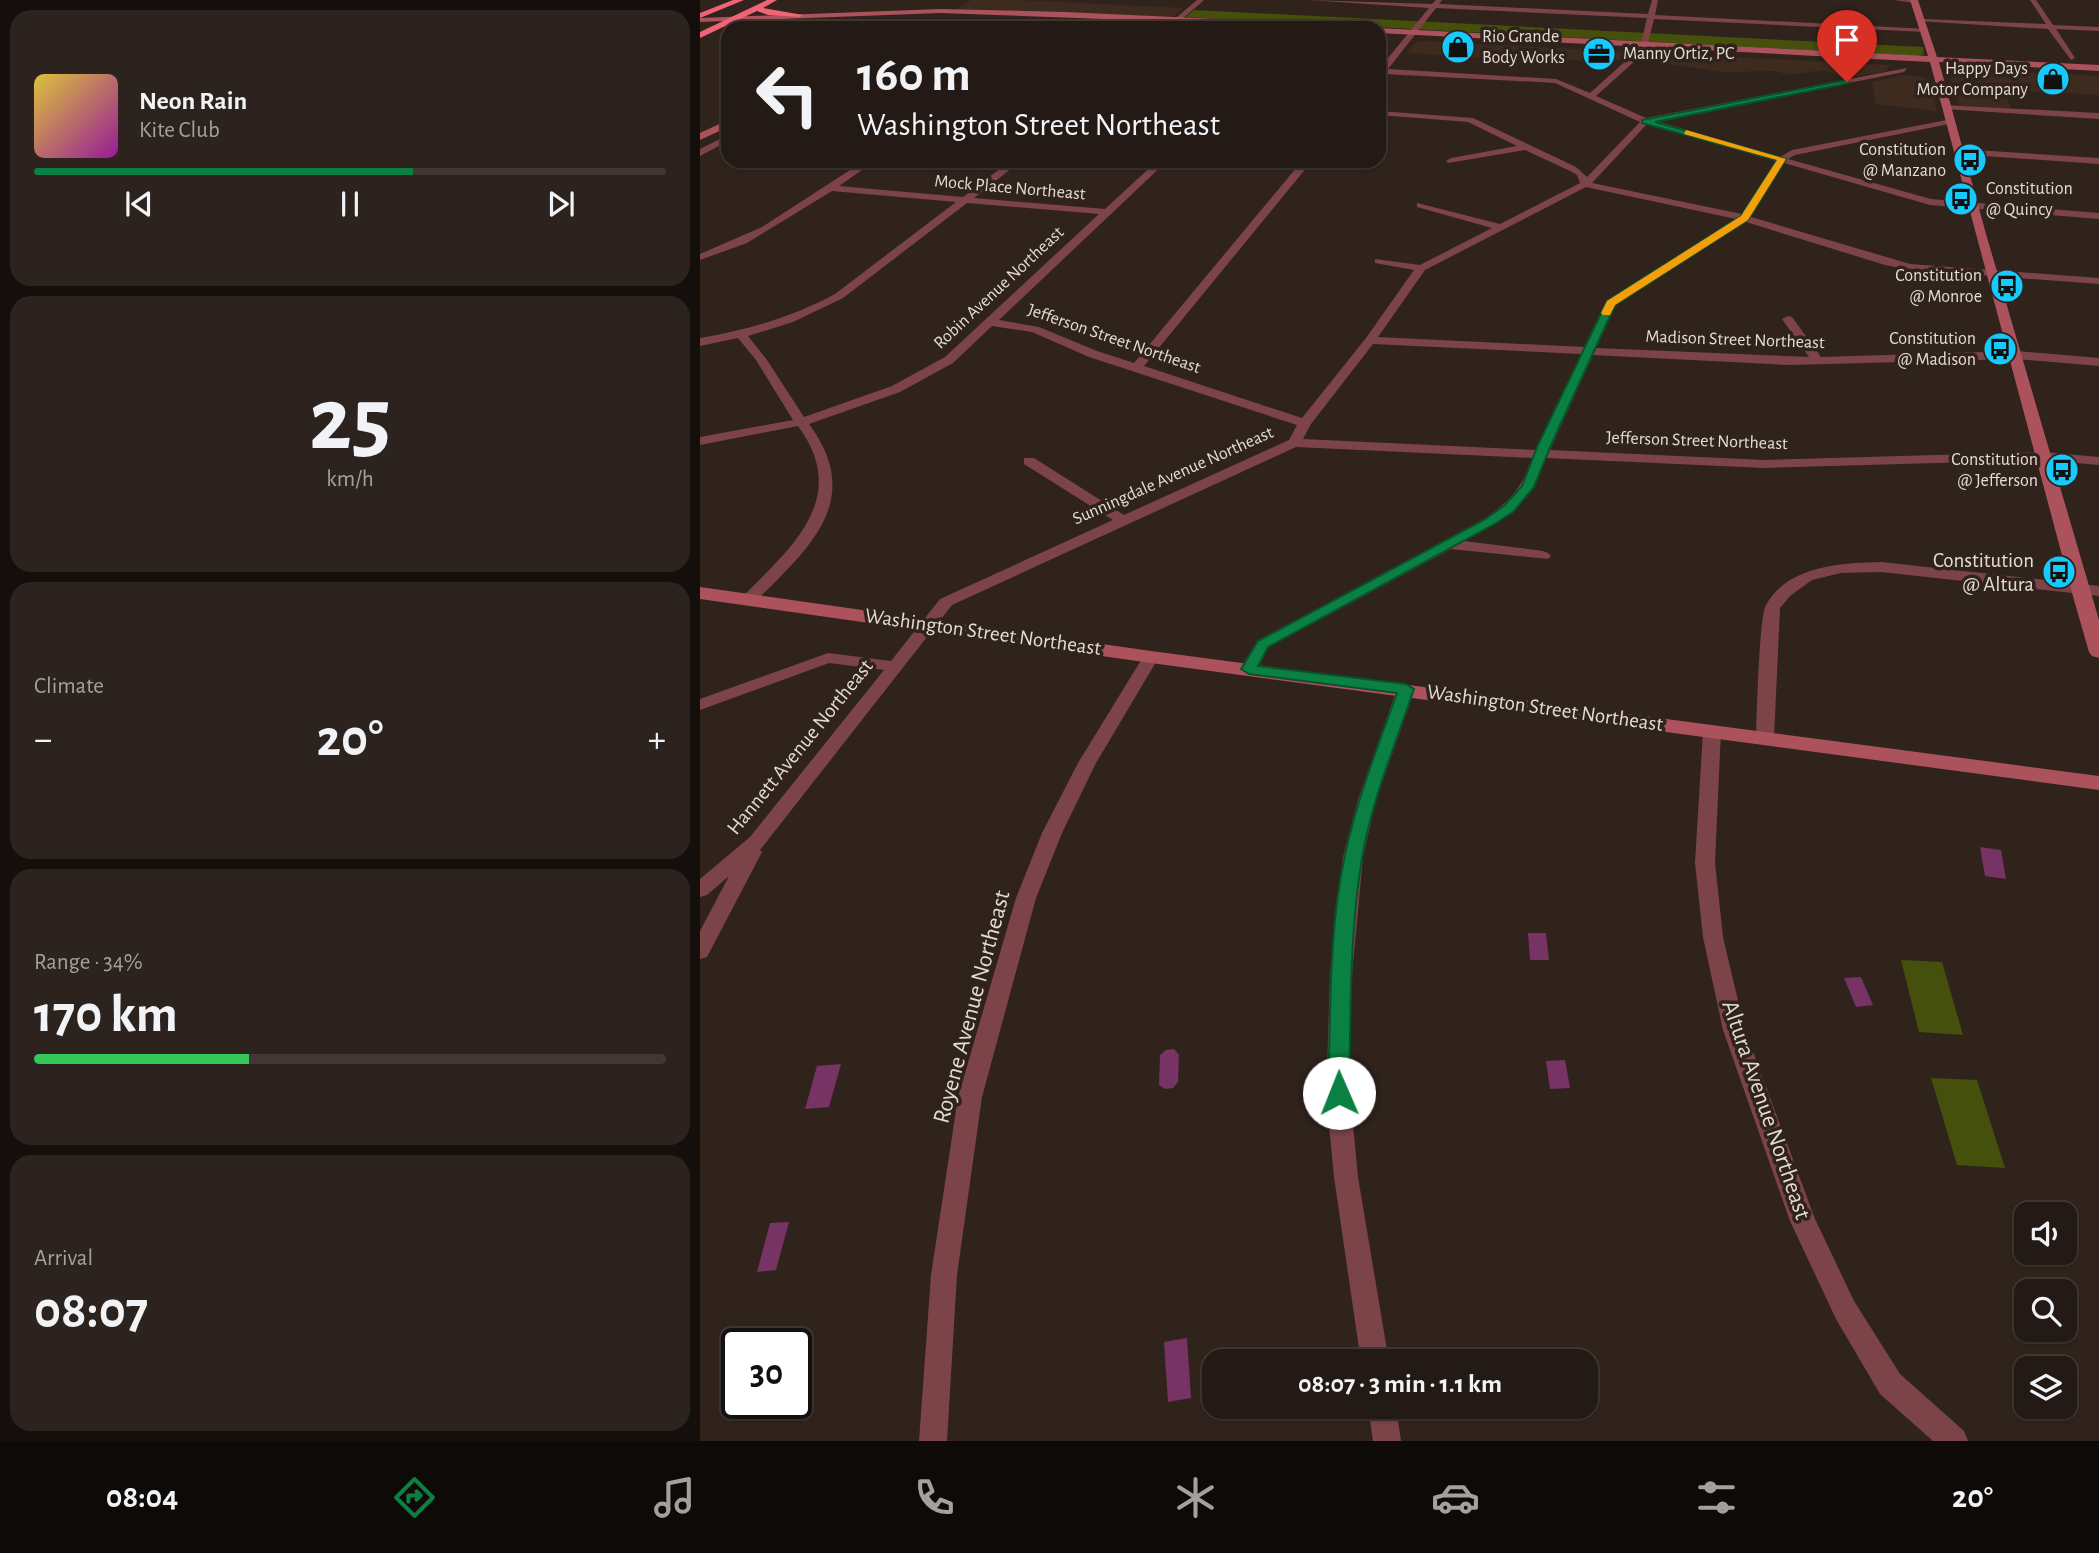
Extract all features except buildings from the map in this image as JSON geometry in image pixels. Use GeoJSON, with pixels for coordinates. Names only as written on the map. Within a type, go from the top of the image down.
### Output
{"type":"FeatureCollection","features":[{"type":"Feature","properties":{"kind":"highway"},"geometry":{"type":"LineString","coordinates":[[700,18],[740,0]]}},
{"type":"Feature","properties":{"kind":"highway"},"geometry":{"type":"LineString","coordinates":[[726,21],[773,0]]}},
{"type":"Feature","properties":{"kind":"highway"},"geometry":{"type":"LineString","coordinates":[[757,8],[768,13],[799,15]]}},
{"type":"Feature","properties":{"kind":"highway"},"geometry":{"type":"LineString","coordinates":[[700,35],[721,23]]}},
{"type":"Feature","properties":{"kind":"main road"},"geometry":{"type":"LineString","coordinates":[[926,19],[961,0]]}},
{"type":"Feature","properties":{"kind":"main road"},"geometry":{"type":"LineString","coordinates":[[1914,0],[1937,62],[1947,114],[2099,652]]}},
{"type":"Feature","properties":{"kind":"main road"},"geometry":{"type":"LineString","coordinates":[[736,18],[940,11],[1118,21]]}},
{"type":"Feature","properties":{"kind":"main road"},"geometry":{"type":"LineString","coordinates":[[700,18],[721,22]]}},
{"type":"Feature","properties":{"kind":"main road"},"geometry":{"type":"LineString","coordinates":[[791,21],[1024,21]]}},
{"type":"Feature","properties":{"kind":"main road"},"geometry":{"type":"LineString","coordinates":[[700,26],[721,22]]}},
{"type":"Feature","properties":{"kind":"main road"},"geometry":{"type":"LineString","coordinates":[[1386,31],[2099,73]]}},
{"type":"Feature","properties":{"kind":"main road"},"geometry":{"type":"LineString","coordinates":[[1386,36],[1413,34]]}},
{"type":"Feature","properties":{"kind":"main road"},"geometry":{"type":"LineString","coordinates":[[1937,62],[2099,68]]}},
{"type":"Feature","properties":{"kind":"main road"},"geometry":{"type":"LineString","coordinates":[[700,137],[721,126]]}},
{"type":"Feature","properties":{"kind":"main road","name":"Washington Street Northeast"},"geometry":{"type":"LineString","coordinates":[[700,593],[1151,657],[2099,783]]}},
{"type":"Feature","properties":{"kind":"street"},"geometry":{"type":"LineString","coordinates":[[1175,21],[1201,0]]}},
{"type":"Feature","properties":{"kind":"street"},"geometry":{"type":"LineString","coordinates":[[1310,0],[1437,3],[1652,17],[2099,29]]}},
{"type":"Feature","properties":{"kind":"street"},"geometry":{"type":"LineString","coordinates":[[1591,96],[1643,46],[1655,0]]}},
{"type":"Feature","properties":{"kind":"street"},"geometry":{"type":"LineString","coordinates":[[1897,0],[1914,0]]}},
{"type":"Feature","properties":{"kind":"street"},"geometry":{"type":"LineString","coordinates":[[2033,0],[2071,58]]}},
{"type":"Feature","properties":{"kind":"street"},"geometry":{"type":"LineString","coordinates":[[1386,65],[1437,3]]}},
{"type":"Feature","properties":{"kind":"street"},"geometry":{"type":"LineString","coordinates":[[1645,121],[1904,70]]}},
{"type":"Feature","properties":{"kind":"street"},"geometry":{"type":"LineString","coordinates":[[1386,72],[1556,81],[1645,121],[1930,202],[2099,216]]}},
{"type":"Feature","properties":{"kind":"street"},"geometry":{"type":"LineString","coordinates":[[1386,114],[1470,120],[1573,169],[1581,174],[1585,184],[1745,218],[1889,263],[1910,267],[2099,281]]}},
{"type":"Feature","properties":{"kind":"street"},"geometry":{"type":"LineString","coordinates":[[1249,669],[1263,644],[1449,544],[1508,509],[1528,487],[1611,303],[1745,218],[1782,159],[1792,153],[1947,114],[2099,116]]}},
{"type":"Feature","properties":{"kind":"street","name":"Sunningdale Avenue Northeast"},"geometry":{"type":"LineString","coordinates":[[928,625],[946,602],[1294,443],[1305,422],[1370,340],[1421,268],[1585,184],[1645,121]]}},
{"type":"Feature","properties":{"kind":"street"},"geometry":{"type":"LineString","coordinates":[[700,153],[721,142]]}},
{"type":"Feature","properties":{"kind":"street"},"geometry":{"type":"LineString","coordinates":[[1451,161],[1525,147]]}},
{"type":"Feature","properties":{"kind":"street"},"geometry":{"type":"LineString","coordinates":[[1958,152],[2099,161]]}},
{"type":"Feature","properties":{"kind":"street"},"geometry":{"type":"LineString","coordinates":[[700,257],[735,246],[859,168]]}},
{"type":"Feature","properties":{"kind":"street"},"geometry":{"type":"LineString","coordinates":[[700,342],[741,335],[818,309],[839,296],[1007,168]]}},
{"type":"Feature","properties":{"kind":"street","name":"Robin Avenue Northeast"},"geometry":{"type":"LineString","coordinates":[[700,441],[801,422],[865,402],[949,360],[1154,168]]}},
{"type":"Feature","properties":{"kind":"street"},"geometry":{"type":"LineString","coordinates":[[1136,368],[1301,168]]}},
{"type":"Feature","properties":{"kind":"street","name":"Mock Place Northeast"},"geometry":{"type":"LineString","coordinates":[[828,188],[1107,212]]}},
{"type":"Feature","properties":{"kind":"street"},"geometry":{"type":"LineString","coordinates":[[1420,205],[1501,227]]}},
{"type":"Feature","properties":{"kind":"street"},"geometry":{"type":"LineString","coordinates":[[1378,261],[1421,268]]}},
{"type":"Feature","properties":{"kind":"street"},"geometry":{"type":"LineString","coordinates":[[1788,319],[1818,361]]}},
{"type":"Feature","properties":{"kind":"street","name":"Jefferson Street Northeast"},"geometry":{"type":"LineString","coordinates":[[990,322],[1035,329],[1093,354],[1305,422]]}},
{"type":"Feature","properties":{"kind":"street"},"geometry":{"type":"LineString","coordinates":[[741,335],[813,437],[825,467],[823,503],[815,523],[800,546],[748,600]]}},
{"type":"Feature","properties":{"kind":"street","name":"Madison Street Northeast"},"geometry":{"type":"LineString","coordinates":[[1370,340],[1818,361],[2016,355],[2099,362]]}},
{"type":"Feature","properties":{"kind":"street","name":"Jefferson Street Northeast"},"geometry":{"type":"LineString","coordinates":[[1294,443],[1764,464],[2043,456],[2099,461]]}},
{"type":"Feature","properties":{"kind":"street"},"geometry":{"type":"LineString","coordinates":[[1029,461],[1122,520]]}},
{"type":"Feature","properties":{"kind":"street"},"geometry":{"type":"LineString","coordinates":[[1449,544],[1543,556]]}},
{"type":"Feature","properties":{"kind":"street"},"geometry":{"type":"LineString","coordinates":[[1765,738],[1772,607],[1784,593],[1807,577],[1841,568],[1881,567],[2099,591]]}},
{"type":"Feature","properties":{"kind":"street","name":"Hannett Avenue Northeast"},"geometry":{"type":"LineString","coordinates":[[700,890],[757,842],[928,625]]}},
{"type":"Feature","properties":{"kind":"street","name":"Royene Avenue Northeast"},"geometry":{"type":"LineString","coordinates":[[933,1441],[944,1275],[974,1084],[1026,898],[1052,832],[1087,763],[1151,657]]}},
{"type":"Feature","properties":{"kind":"street"},"geometry":{"type":"LineString","coordinates":[[700,705],[828,658],[894,666]]}},
{"type":"Feature","properties":{"kind":"street"},"geometry":{"type":"LineString","coordinates":[[1373,1349],[1346,1177],[1340,1115],[1338,1071],[1341,975],[1353,857],[1367,800],[1406,689]]}},
{"type":"Feature","properties":{"kind":"street","name":"Altura Avenue Northeast"},"geometry":{"type":"LineString","coordinates":[[1712,731],[1705,863],[1713,937],[1734,1030],[1803,1221],[1845,1310],[1890,1384],[1954,1441]]}},
{"type":"Feature","properties":{"kind":"street"},"geometry":{"type":"LineString","coordinates":[[700,951],[757,842]]}},
{"type":"Feature","properties":{"kind":"street"},"geometry":{"type":"LineString","coordinates":[[1384,1419],[1387,1441]]}},
{"type":"Feature","properties":{"kind":"shaded area"},"geometry":{"type":"Polygon","coordinates":[[[971,0],[1184,8],[1174,16],[1165,17],[957,9],[971,0]]]}},
{"type":"Feature","properties":{"kind":"shaded area"},"geometry":{"type":"Polygon","coordinates":[[[950,19],[1031,21],[935,21],[950,19]]]}},
{"type":"Feature","properties":{"kind":"shaded area"},"geometry":{"type":"Polygon","coordinates":[[[1423,41],[1619,51],[1630,54],[1622,60],[1568,62],[1406,53],[1415,43],[1423,41]]]}},
{"type":"Feature","properties":{"kind":"shaded area"},"geometry":{"type":"Polygon","coordinates":[[[1649,53],[1890,65],[1885,71],[1846,78],[1823,70],[1788,75],[1776,71],[1723,72],[1641,60],[1649,53]]]}},
{"type":"Feature","properties":{"kind":"shaded area"},"geometry":{"type":"Polygon","coordinates":[[[1958,68],[2099,76],[2099,95],[2009,90],[2005,92],[2011,109],[1963,106],[1958,104],[1948,70],[1958,68]]]}},
{"type":"Feature","properties":{"kind":"shaded area"},"geometry":{"type":"Polygon","coordinates":[[[1905,75],[1928,80],[1937,111],[1876,104],[1872,82],[1905,75]]]}},
{"type":"Feature","properties":{"kind":"shaded area"},"geometry":{"type":"Polygon","coordinates":[[[1980,847],[2001,850],[2006,879],[1985,876],[1980,847]]]}},
{"type":"Feature","properties":{"kind":"shaded area"},"geometry":{"type":"Polygon","coordinates":[[[1528,933],[1546,933],[1549,960],[1530,960],[1528,933]]]}},
{"type":"Feature","properties":{"kind":"shaded area"},"geometry":{"type":"Polygon","coordinates":[[[1861,977],[1873,1005],[1856,1007],[1844,978],[1861,977]]]}},
{"type":"Feature","properties":{"kind":"shaded area"},"geometry":{"type":"Polygon","coordinates":[[[1174,1049],[1179,1055],[1178,1082],[1173,1088],[1165,1089],[1159,1085],[1160,1055],[1166,1050],[1174,1049]]]}},
{"type":"Feature","properties":{"kind":"shaded area"},"geometry":{"type":"Polygon","coordinates":[[[1565,1060],[1570,1088],[1550,1089],[1546,1061],[1565,1060]]]}},
{"type":"Feature","properties":{"kind":"shaded area"},"geometry":{"type":"Polygon","coordinates":[[[841,1064],[829,1107],[805,1109],[817,1066],[841,1064]]]}},
{"type":"Feature","properties":{"kind":"shaded area"},"geometry":{"type":"Polygon","coordinates":[[[789,1222],[776,1270],[757,1272],[770,1223],[789,1222]]]}},
{"type":"Feature","properties":{"kind":"shaded area"},"geometry":{"type":"Polygon","coordinates":[[[1187,1338],[1191,1398],[1168,1402],[1164,1342],[1187,1338]]]}},
{"type":"Feature","properties":{"kind":"green space"},"geometry":{"type":"Polygon","coordinates":[[[1194,10],[1923,47],[1924,54],[1918,56],[1386,28],[1386,21],[1261,21],[1186,17],[1194,10]]]}},
{"type":"Feature","properties":{"kind":"green space"},"geometry":{"type":"Polygon","coordinates":[[[1901,960],[1942,962],[1963,1035],[1919,1032],[1901,960]]]}},
{"type":"Feature","properties":{"kind":"green space"},"geometry":{"type":"Polygon","coordinates":[[[1931,1078],[1977,1080],[2005,1168],[1957,1165],[1931,1078]]]}},
{"type":"Feature","properties":{"kind":"slow traffic"},"geometry":{"type":"LineString","coordinates":[[1606,313],[1611,303],[1745,218],[1782,159],[1686,133]]}},
{"type":"Feature","properties":{"kind":"place","name":"Rio Grande Body Works"},"geometry":{"type":"Point","coordinates":[1458,47]}},
{"type":"Feature","properties":{"kind":"place","name":"Manny Ortiz, PC"},"geometry":{"type":"Point","coordinates":[1599,54]}},
{"type":"Feature","properties":{"kind":"place","name":"Happy Days Motor Company"},"geometry":{"type":"Point","coordinates":[2053,79]}},
{"type":"Feature","properties":{"kind":"place","name":"Constitution @ Manzano"},"geometry":{"type":"Point","coordinates":[1970,160]}},
{"type":"Feature","properties":{"kind":"place","name":"Constitution @ Quincy"},"geometry":{"type":"Point","coordinates":[1961,199]}},
{"type":"Feature","properties":{"kind":"place","name":"Constitution @ Monroe"},"geometry":{"type":"Point","coordinates":[2007,286]}},
{"type":"Feature","properties":{"kind":"place","name":"Constitution @ Madison"},"geometry":{"type":"Point","coordinates":[2000,349]}},
{"type":"Feature","properties":{"kind":"place","name":"Constitution @ Jefferson"},"geometry":{"type":"Point","coordinates":[2062,470]}},
{"type":"Feature","properties":{"kind":"place","name":"Constitution @ Altura"},"geometry":{"type":"Point","coordinates":[2059,572]}},
{"type":"Feature","properties":{"kind":"route"},"geometry":{"type":"LineString","coordinates":[[1339,1093],[1343,937],[1353,857],[1367,800],[1406,689],[1249,669],[1255,655],[1263,644],[1489,522],[1508,509],[1528,487],[1611,303],[1745,218],[1782,159],[1645,121],[1847,82]]}}]}
